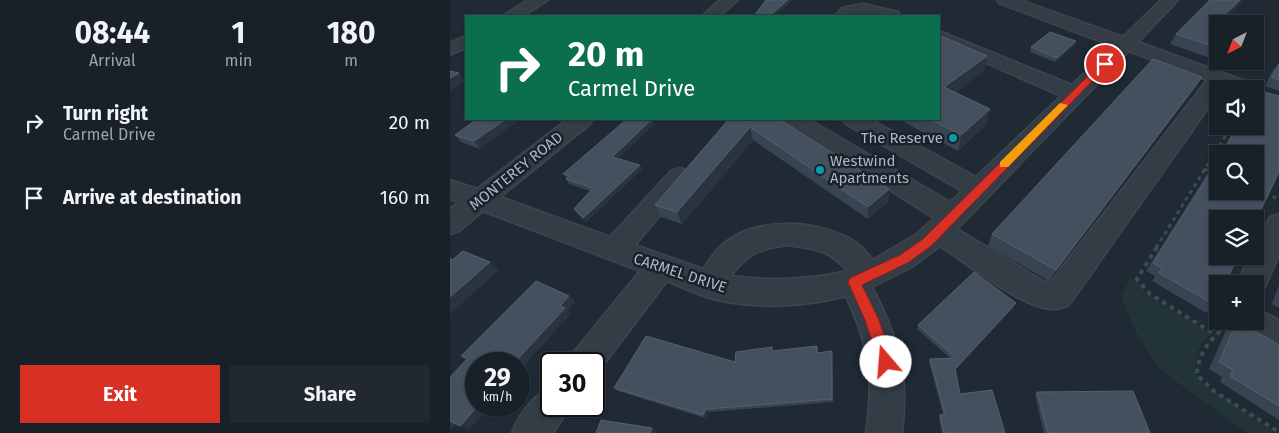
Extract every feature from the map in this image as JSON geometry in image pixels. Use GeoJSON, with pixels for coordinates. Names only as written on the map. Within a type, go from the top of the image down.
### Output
{"type":"FeatureCollection","features":[{"type":"Feature","properties":{"kind":"street"},"geometry":{"type":"LineString","coordinates":[[513,15],[540,0]]}},
{"type":"Feature","properties":{"kind":"street"},"geometry":{"type":"LineString","coordinates":[[711,15],[730,0]]}},
{"type":"Feature","properties":{"kind":"street"},"geometry":{"type":"LineString","coordinates":[[1005,0],[1225,80]]}},
{"type":"Feature","properties":{"kind":"street","name":"CARMEL DRIVE"},"geometry":{"type":"LineString","coordinates":[[450,189],[708,285],[759,294],[806,293],[862,279],[905,259],[945,224],[1170,0]]}},
{"type":"Feature","properties":{"kind":"street"},"geometry":{"type":"LineString","coordinates":[[844,15],[848,11],[864,9],[888,15]]}},
{"type":"Feature","properties":{"kind":"street"},"geometry":{"type":"LineString","coordinates":[[940,36],[1075,94]]}},
{"type":"Feature","properties":{"kind":"street"},"geometry":{"type":"LineString","coordinates":[[450,50],[465,42]]}},
{"type":"Feature","properties":{"kind":"street"},"geometry":{"type":"LineString","coordinates":[[794,120],[945,224],[1032,290],[1048,296],[1058,296],[1219,78]]}},
{"type":"Feature","properties":{"kind":"street","name":"MONTEREY ROAD"},"geometry":{"type":"LineString","coordinates":[[450,224],[581,120]]}},
{"type":"Feature","properties":{"kind":"street"},"geometry":{"type":"LineString","coordinates":[[856,120],[979,190]]}},
{"type":"Feature","properties":{"kind":"street"},"geometry":{"type":"LineString","coordinates":[[614,251],[694,161]]}},
{"type":"Feature","properties":{"kind":"street"},"geometry":{"type":"LineString","coordinates":[[1256,275],[1279,224]]}},
{"type":"Feature","properties":{"kind":"street"},"geometry":{"type":"LineString","coordinates":[[708,285],[730,255],[754,239],[786,234],[828,241],[846,250],[862,279],[872,320],[886,362],[887,413],[884,433]]}},
{"type":"Feature","properties":{"kind":"street"},"geometry":{"type":"LineString","coordinates":[[594,352],[660,268]]}},
{"type":"Feature","properties":{"kind":"street"},"geometry":{"type":"LineString","coordinates":[[1264,328],[1279,337]]}},
{"type":"Feature","properties":{"kind":"street"},"geometry":{"type":"LineString","coordinates":[[530,433],[542,417]]}},
{"type":"Feature","properties":{"kind":"path"},"geometry":{"type":"LineString","coordinates":[[1216,335],[1150,294],[1137,278],[1226,135]]}},
{"type":"Feature","properties":{"kind":"path"},"geometry":{"type":"LineString","coordinates":[[1204,168],[1209,170]]}},
{"type":"Feature","properties":{"kind":"path"},"geometry":{"type":"LineString","coordinates":[[1264,193],[1279,199]]}},
{"type":"Feature","properties":{"kind":"path"},"geometry":{"type":"LineString","coordinates":[[1176,214],[1184,218]]}},
{"type":"Feature","properties":{"kind":"path"},"geometry":{"type":"LineString","coordinates":[[1221,330],[1206,343],[1197,364],[1197,375],[1215,392],[1279,432]]}},
{"type":"Feature","properties":{"kind":"shaded area"},"geometry":{"type":"Polygon","coordinates":[[[1130,279],[1135,279],[1151,297],[1211,334],[1198,350],[1196,357],[1196,369],[1201,382],[1277,433],[1247,433],[1159,369],[1136,332],[1121,296],[1130,279]]]}},
{"type":"Feature","properties":{"kind":"building"},"geometry":{"type":"Polygon","coordinates":[[[766,0],[788,0],[770,15],[755,15],[766,0]]]}},
{"type":"Feature","properties":{"kind":"building"},"geometry":{"type":"Polygon","coordinates":[[[1210,0],[1240,0],[1224,15],[1209,15],[1209,45],[1176,34],[1210,0]]]}},
{"type":"Feature","properties":{"kind":"building"},"geometry":{"type":"Polygon","coordinates":[[[1050,32],[1076,41],[1057,58],[1031,47],[1050,32]]]}},
{"type":"Feature","properties":{"kind":"building"},"geometry":{"type":"Polygon","coordinates":[[[940,35],[987,56],[944,87],[990,109],[961,135],[932,120],[940,120],[940,35]]]}},
{"type":"Feature","properties":{"kind":"building"},"geometry":{"type":"Polygon","coordinates":[[[1153,59],[1202,77],[1056,270],[992,234],[1153,59]]]}},
{"type":"Feature","properties":{"kind":"building"},"geometry":{"type":"Polygon","coordinates":[[[1279,64],[1279,80],[1272,77],[1279,64]]]}},
{"type":"Feature","properties":{"kind":"building"},"geometry":{"type":"Polygon","coordinates":[[[450,71],[459,73],[450,78],[450,71]]]}},
{"type":"Feature","properties":{"kind":"building"},"geometry":{"type":"Polygon","coordinates":[[[1264,92],[1279,96],[1279,172],[1261,210],[1209,210],[1209,265],[1234,265],[1229,275],[1209,275],[1209,302],[1159,273],[1162,268],[1153,263],[1209,174],[1209,200],[1264,200],[1264,145],[1226,145],[1233,135],[1264,135],[1264,92]]]}},
{"type":"Feature","properties":{"kind":"building"},"geometry":{"type":"Polygon","coordinates":[[[476,120],[505,120],[474,141],[455,135],[476,120]]]}},
{"type":"Feature","properties":{"kind":"building"},"geometry":{"type":"Polygon","coordinates":[[[626,120],[651,120],[612,157],[640,165],[583,218],[574,209],[593,188],[566,179],[570,176],[563,174],[626,120]]]}},
{"type":"Feature","properties":{"kind":"building"},"geometry":{"type":"Polygon","coordinates":[[[728,120],[781,120],[889,189],[868,207],[750,127],[677,212],[655,205],[728,120]]]}},
{"type":"Feature","properties":{"kind":"building"},"geometry":{"type":"Polygon","coordinates":[[[463,251],[490,262],[450,297],[450,258],[452,260],[463,251]]]}},
{"type":"Feature","properties":{"kind":"building"},"geometry":{"type":"Polygon","coordinates":[[[974,272],[1016,303],[955,369],[960,394],[992,390],[1005,433],[944,433],[940,415],[945,414],[930,359],[956,358],[918,325],[974,272]]]}},
{"type":"Feature","properties":{"kind":"building"},"geometry":{"type":"Polygon","coordinates":[[[536,281],[569,296],[560,306],[565,308],[524,352],[465,352],[536,281]]]}},
{"type":"Feature","properties":{"kind":"building"},"geometry":{"type":"Polygon","coordinates":[[[1233,330],[1253,330],[1279,345],[1279,406],[1230,376],[1233,370],[1219,362],[1233,330]]]}},
{"type":"Feature","properties":{"kind":"building"},"geometry":{"type":"Polygon","coordinates":[[[646,336],[735,362],[736,352],[772,347],[772,351],[817,346],[817,353],[832,351],[832,399],[706,409],[703,415],[614,388],[646,336]]]}},
{"type":"Feature","properties":{"kind":"building"},"geometry":{"type":"Polygon","coordinates":[[[465,361],[465,417],[468,417],[460,426],[450,421],[450,377],[465,361]]]}},
{"type":"Feature","properties":{"kind":"building"},"geometry":{"type":"Polygon","coordinates":[[[1133,391],[1150,433],[1048,433],[1037,392],[1133,391]]]}},
{"type":"Feature","properties":{"kind":"building"},"geometry":{"type":"Polygon","coordinates":[[[601,420],[652,428],[650,433],[596,433],[601,420]]]}},
{"type":"Feature","properties":{"kind":"slow traffic"},"geometry":{"type":"LineString","coordinates":[[1004,165],[1064,105]]}},
{"type":"Feature","properties":{"kind":"place","name":"The Reserve"},"geometry":{"type":"Point","coordinates":[953,138]}},
{"type":"Feature","properties":{"kind":"place","name":"Westwind Apartments"},"geometry":{"type":"Point","coordinates":[820,170]}},
{"type":"Feature","properties":{"kind":"route"},"geometry":{"type":"LineString","coordinates":[[886,362],[872,320],[855,282],[905,259],[927,242],[1105,64]]}}]}
